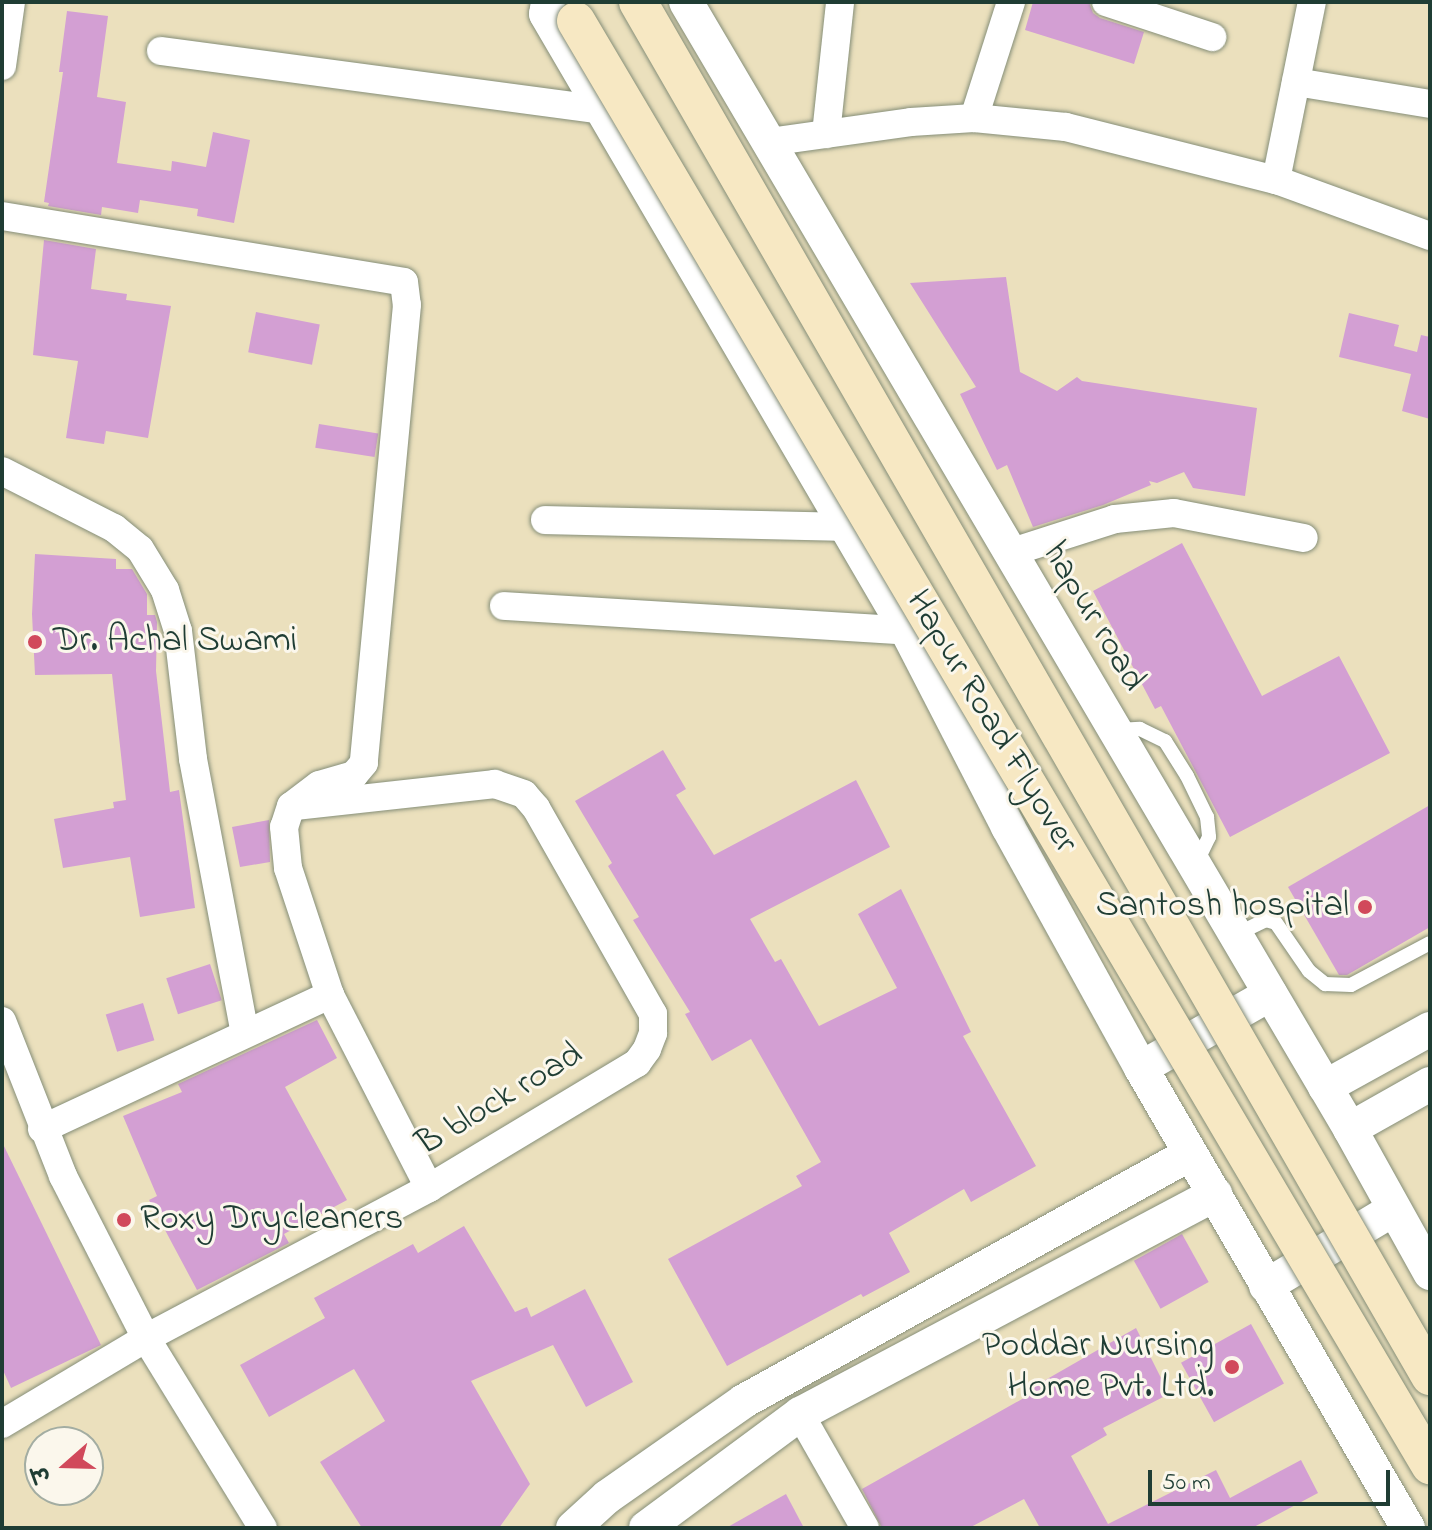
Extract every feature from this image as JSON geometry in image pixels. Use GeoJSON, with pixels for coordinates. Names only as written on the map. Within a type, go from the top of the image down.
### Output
{"type":"FeatureCollection","features":[{"type":"Feature","properties":{"kind":"main road","name":"Hapur Road Flyover"},"geometry":{"type":"LineString","coordinates":[[638,2],[1430,1376]]}},
{"type":"Feature","properties":{"kind":"main road","name":"Hapur Road Flyover"},"geometry":{"type":"LineString","coordinates":[[562,11],[1430,1465]]}},
{"type":"Feature","properties":{"kind":"street"},"geometry":{"type":"LineString","coordinates":[[2,66],[11,2]]}},
{"type":"Feature","properties":{"kind":"street","name":"hapur road"},"geometry":{"type":"LineString","coordinates":[[686,2],[1350,1129],[1430,1273]]}},
{"type":"Feature","properties":{"kind":"street"},"geometry":{"type":"LineString","coordinates":[[826,134],[840,2]]}},
{"type":"Feature","properties":{"kind":"street"},"geometry":{"type":"LineString","coordinates":[[974,118],[1011,2]]}},
{"type":"Feature","properties":{"kind":"street"},"geometry":{"type":"LineString","coordinates":[[1106,2],[1212,37]]}},
{"type":"Feature","properties":{"kind":"street"},"geometry":{"type":"LineString","coordinates":[[1276,180],[1312,2]]}},
{"type":"Feature","properties":{"kind":"street"},"geometry":{"type":"LineString","coordinates":[[562,11],[546,14],[605,110],[907,631],[1008,827],[1141,1068],[1408,1528]]}},
{"type":"Feature","properties":{"kind":"street"},"geometry":{"type":"LineString","coordinates":[[161,51],[605,110]]}},
{"type":"Feature","properties":{"kind":"street"},"geometry":{"type":"LineString","coordinates":[[1296,82],[1430,104]]}},
{"type":"Feature","properties":{"kind":"street"},"geometry":{"type":"LineString","coordinates":[[769,142],[974,118],[1066,127],[1276,180],[1430,236]]}},
{"type":"Feature","properties":{"kind":"street"},"geometry":{"type":"LineString","coordinates":[[2,216],[404,282],[407,305],[364,763],[354,775],[319,785],[291,806],[284,827],[288,868],[330,995],[429,1188]]}},
{"type":"Feature","properties":{"kind":"street"},"geometry":{"type":"LineString","coordinates":[[2,471],[114,528],[140,549],[165,590],[178,631],[193,759],[245,1033]]}},
{"type":"Feature","properties":{"kind":"street"},"geometry":{"type":"LineString","coordinates":[[1009,553],[1115,519],[1174,513],[1304,538]]}},
{"type":"Feature","properties":{"kind":"street"},"geometry":{"type":"LineString","coordinates":[[545,520],[846,527]]}},
{"type":"Feature","properties":{"kind":"street"},"geometry":{"type":"LineString","coordinates":[[504,606],[907,631]]}},
{"type":"Feature","properties":{"kind":"street","name":"B block road"},"geometry":{"type":"LineString","coordinates":[[2,1424],[146,1338],[429,1188],[637,1063],[653,1033],[653,1014],[536,808],[524,794],[495,784],[291,806]]}},
{"type":"Feature","properties":{"kind":"street"},"geometry":{"type":"LineString","coordinates":[[1141,1068],[1270,994]]}},
{"type":"Feature","properties":{"kind":"street"},"geometry":{"type":"LineString","coordinates":[[42,1129],[330,995]]}},
{"type":"Feature","properties":{"kind":"street"},"geometry":{"type":"LineString","coordinates":[[2,1021],[42,1129],[146,1338],[263,1528]]}},
{"type":"Feature","properties":{"kind":"street"},"geometry":{"type":"LineString","coordinates":[[1325,1087],[1430,1029]]}},
{"type":"Feature","properties":{"kind":"street"},"geometry":{"type":"LineString","coordinates":[[1350,1129],[1430,1084]]}},
{"type":"Feature","properties":{"kind":"street"},"geometry":{"type":"LineString","coordinates":[[573,1528],[618,1488],[744,1401],[1190,1154]]}},
{"type":"Feature","properties":{"kind":"street"},"geometry":{"type":"LineString","coordinates":[[646,1528],[800,1414],[1215,1194]]}},
{"type":"Feature","properties":{"kind":"street"},"geometry":{"type":"LineString","coordinates":[[1266,1286],[1394,1209]]}},
{"type":"Feature","properties":{"kind":"street"},"geometry":{"type":"LineString","coordinates":[[800,1414],[865,1528]]}},
{"type":"Feature","properties":{"kind":"lane"},"geometry":{"type":"LineString","coordinates":[[1235,935],[1266,920],[1276,923],[1309,971],[1325,984],[1351,985],[1430,943]]}},
{"type":"Feature","properties":{"kind":"building"},"geometry":{"type":"Polygon","coordinates":[[[1033,2],[1089,2],[1093,13],[1100,18],[1144,32],[1134,64],[1025,30],[1033,2]]]}},
{"type":"Feature","properties":{"kind":"building"},"geometry":{"type":"Polygon","coordinates":[[[67,11],[108,16],[97,97],[126,102],[117,163],[171,171],[172,161],[206,167],[213,132],[250,140],[234,223],[197,216],[198,209],[140,200],[138,213],[102,207],[101,215],[48,206],[49,203],[44,202],[63,72],[59,72],[67,11]]]}},
{"type":"Feature","properties":{"kind":"building"},"geometry":{"type":"Polygon","coordinates":[[[44,240],[96,249],[91,289],[127,294],[126,300],[171,306],[148,438],[106,431],[104,444],[66,438],[78,361],[33,355],[44,240]]]}},
{"type":"Feature","properties":{"kind":"building"},"geometry":{"type":"Polygon","coordinates":[[[1006,277],[1020,372],[1057,391],[1077,377],[1082,381],[1257,408],[1245,496],[1193,488],[1184,472],[1157,483],[1149,481],[1151,485],[1103,505],[1033,527],[1007,465],[997,470],[960,394],[976,387],[910,283],[1006,277]]]}},
{"type":"Feature","properties":{"kind":"building"},"geometry":{"type":"Polygon","coordinates":[[[256,312],[320,324],[312,365],[248,352],[256,312]]]}},
{"type":"Feature","properties":{"kind":"building"},"geometry":{"type":"Polygon","coordinates":[[[1349,313],[1399,325],[1394,346],[1417,352],[1421,335],[1430,337],[1430,419],[1402,411],[1411,374],[1339,357],[1349,313]]]}},
{"type":"Feature","properties":{"kind":"building"},"geometry":{"type":"Polygon","coordinates":[[[319,424],[378,433],[375,457],[315,448],[319,424]]]}},
{"type":"Feature","properties":{"kind":"building"},"geometry":{"type":"Polygon","coordinates":[[[1182,543],[1262,696],[1339,656],[1390,753],[1230,837],[1161,706],[1155,709],[1093,591],[1182,543]]]}},
{"type":"Feature","properties":{"kind":"building"},"geometry":{"type":"Polygon","coordinates":[[[35,554],[116,559],[116,569],[132,569],[147,594],[147,615],[155,615],[157,622],[156,671],[170,792],[179,790],[195,908],[140,917],[130,857],[63,868],[54,819],[114,808],[113,802],[126,800],[112,674],[35,675],[32,614],[35,554]]]}},
{"type":"Feature","properties":{"kind":"building"},"geometry":{"type":"Polygon","coordinates":[[[663,750],[686,789],[676,795],[714,855],[856,780],[890,847],[750,919],[775,962],[781,959],[819,1026],[897,988],[858,914],[901,889],[971,1032],[963,1036],[1036,1166],[971,1202],[964,1189],[889,1233],[910,1272],[863,1297],[861,1294],[727,1366],[668,1259],[802,1186],[796,1176],[821,1162],[751,1039],[712,1061],[685,1014],[690,1012],[633,920],[639,917],[608,866],[612,863],[575,801],[663,750]]]}},
{"type":"Feature","properties":{"kind":"building","name":"Santosh hospital"},"geometry":{"type":"Polygon","coordinates":[[[1430,805],[1430,927],[1347,975],[1339,975],[1288,887],[1430,805]]]}},
{"type":"Feature","properties":{"kind":"building"},"geometry":{"type":"Polygon","coordinates":[[[269,820],[270,862],[240,867],[232,827],[269,820]]]}},
{"type":"Feature","properties":{"kind":"building"},"geometry":{"type":"Polygon","coordinates":[[[210,964],[222,1000],[178,1014],[166,978],[210,964]]]}},
{"type":"Feature","properties":{"kind":"building"},"geometry":{"type":"Polygon","coordinates":[[[143,1003],[154,1040],[117,1052],[106,1014],[143,1003]]]}},
{"type":"Feature","properties":{"kind":"building"},"geometry":{"type":"Polygon","coordinates":[[[317,1020],[337,1058],[285,1087],[347,1200],[284,1234],[289,1243],[197,1290],[149,1200],[157,1196],[123,1116],[182,1092],[178,1084],[317,1020]]]}},
{"type":"Feature","properties":{"kind":"building"},"geometry":{"type":"Polygon","coordinates":[[[2,1142],[101,1345],[11,1388],[2,1368],[2,1142]]]}},
{"type":"Feature","properties":{"kind":"building"},"geometry":{"type":"Polygon","coordinates":[[[464,1226],[515,1312],[527,1307],[531,1317],[585,1289],[633,1382],[586,1407],[553,1345],[471,1381],[530,1484],[499,1528],[362,1528],[320,1462],[385,1421],[354,1369],[269,1417],[240,1365],[325,1318],[314,1298],[413,1244],[418,1253],[464,1226]]]}},
{"type":"Feature","properties":{"kind":"building"},"geometry":{"type":"Polygon","coordinates":[[[1182,1234],[1209,1282],[1161,1309],[1134,1261],[1182,1234]]]}},
{"type":"Feature","properties":{"kind":"building"},"geometry":{"type":"Polygon","coordinates":[[[1251,1324],[1284,1383],[1214,1422],[1181,1363],[1251,1324]]]}},
{"type":"Feature","properties":{"kind":"building"},"geometry":{"type":"Polygon","coordinates":[[[1136,1328],[1169,1394],[1103,1428],[1107,1435],[1071,1456],[1108,1524],[1216,1470],[1230,1498],[1301,1460],[1318,1493],[1252,1528],[1040,1528],[1024,1499],[969,1528],[882,1528],[862,1489],[1024,1398],[1021,1394],[1136,1328]]]}},
{"type":"Feature","properties":{"kind":"building"},"geometry":{"type":"Polygon","coordinates":[[[786,1494],[804,1528],[726,1528],[786,1494]]]}},
{"type":"Feature","properties":{"kind":"place","name":"Dr. Achal Swami"},"geometry":{"type":"Point","coordinates":[35,642]}},
{"type":"Feature","properties":{"kind":"place","name":"Santosh hospital"},"geometry":{"type":"Point","coordinates":[1365,907]}},
{"type":"Feature","properties":{"kind":"place","name":"Roxy Drycleaners"},"geometry":{"type":"Point","coordinates":[124,1220]}},
{"type":"Feature","properties":{"kind":"place","name":"Poddar Nursing Home Pvt. Ltd."},"geometry":{"type":"Point","coordinates":[1232,1367]}}]}
